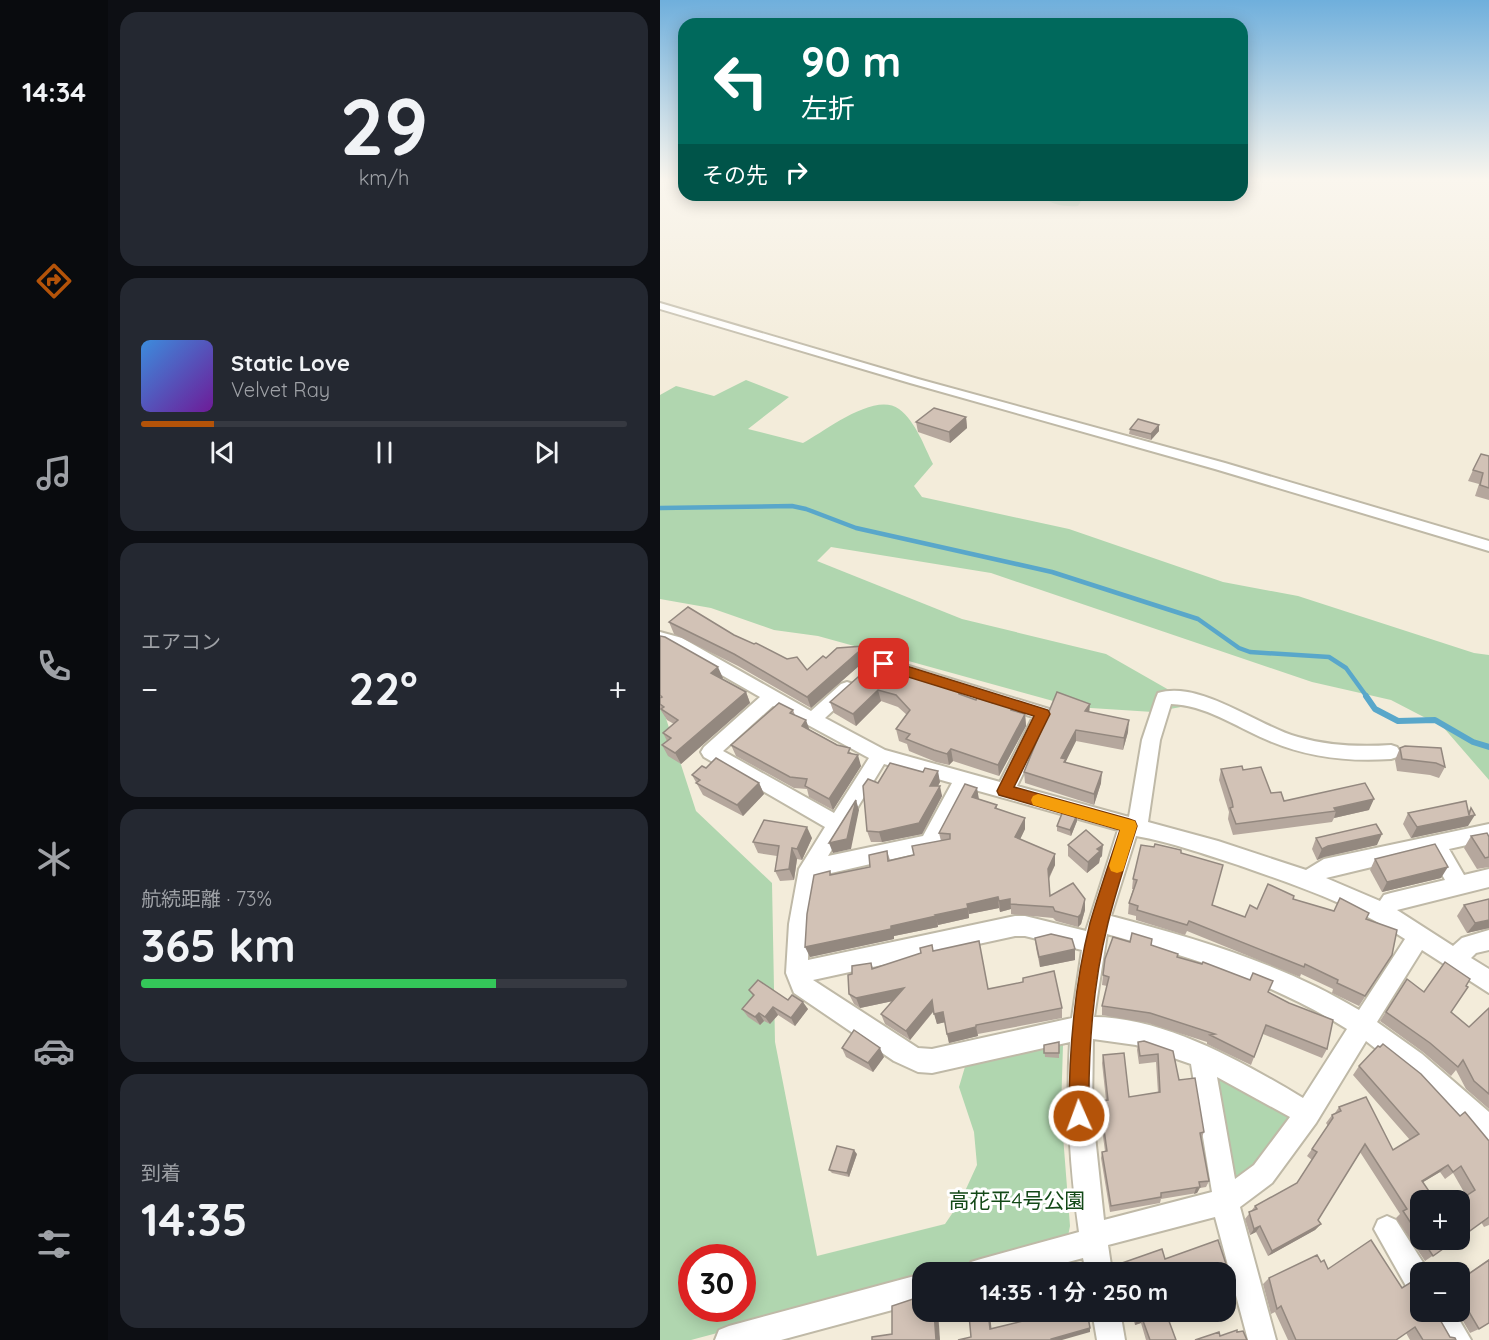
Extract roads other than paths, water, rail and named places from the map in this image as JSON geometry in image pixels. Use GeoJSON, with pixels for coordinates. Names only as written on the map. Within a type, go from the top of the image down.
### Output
{"type":"FeatureCollection","features":[{"type":"Feature","properties":{"kind":"street"},"geometry":{"type":"LineString","coordinates":[[660,306],[914,381],[1220,466],[1489,546]]}},
{"type":"Feature","properties":{"kind":"street"},"geometry":{"type":"LineString","coordinates":[[660,638],[676,642],[880,756],[1218,849],[1308,880],[1384,913],[1489,982]]}},
{"type":"Feature","properties":{"kind":"street"},"geometry":{"type":"LineString","coordinates":[[812,720],[872,667],[884,664],[1043,714],[1005,791]]}},
{"type":"Feature","properties":{"kind":"street"},"geometry":{"type":"LineString","coordinates":[[771,697],[710,752],[836,824]]}},
{"type":"Feature","properties":{"kind":"street"},"geometry":{"type":"LineString","coordinates":[[1097,1262],[1084,1183],[1080,1136],[1078,1096],[1080,1028],[1097,932],[1133,827],[1151,740],[1164,698],[1178,698],[1218,710],[1280,738],[1308,747],[1351,754],[1391,752]]}},
{"type":"Feature","properties":{"kind":"street"},"geometry":{"type":"LineString","coordinates":[[880,756],[809,869],[799,924],[797,973],[802,985],[902,1053],[918,1060],[932,1061],[1080,1028],[1101,1026],[1202,1058],[1262,1086],[1307,1114]]}},
{"type":"Feature","properties":{"kind":"street"},"geometry":{"type":"LineString","coordinates":[[809,869],[929,843],[963,780]]}},
{"type":"Feature","properties":{"kind":"street"},"geometry":{"type":"LineString","coordinates":[[1308,880],[1324,868],[1489,832]]}},
{"type":"Feature","properties":{"kind":"street"},"geometry":{"type":"LineString","coordinates":[[1435,844],[1460,885]]}},
{"type":"Feature","properties":{"kind":"street"},"geometry":{"type":"LineString","coordinates":[[1384,913],[1391,902],[1489,878]]}},
{"type":"Feature","properties":{"kind":"street"},"geometry":{"type":"LineString","coordinates":[[797,973],[1015,926],[1097,932],[1194,949],[1271,976],[1310,995],[1362,1026],[1413,1063],[1489,1129]]}},
{"type":"Feature","properties":{"kind":"street"},"geometry":{"type":"LineString","coordinates":[[1015,1262],[1226,1201],[1263,1174],[1307,1114],[1419,935]]}},
{"type":"Feature","properties":{"kind":"street"},"geometry":{"type":"LineString","coordinates":[[1454,958],[1470,945],[1489,940]]}},
{"type":"Feature","properties":{"kind":"street"},"geometry":{"type":"LineString","coordinates":[[1202,1058],[1229,1220],[1262,1340]]}},
{"type":"Feature","properties":{"kind":"street"},"geometry":{"type":"LineString","coordinates":[[1387,1229],[1410,1267]]}},
{"type":"Feature","properties":{"kind":"street"},"geometry":{"type":"LineString","coordinates":[[737,1339],[912,1291]]}},
{"type":"Feature","properties":{"kind":"street"},"geometry":{"type":"LineString","coordinates":[[1108,1322],[1111,1340]]}},
{"type":"Feature","properties":{"kind":"street"},"geometry":{"type":"LineString","coordinates":[[1445,1322],[1456,1340]]}},
{"type":"Feature","properties":{"kind":"waterway"},"geometry":{"type":"LineString","coordinates":[[660,508],[792,506],[856,528],[1052,572],[1198,619],[1239,648],[1250,652],[1329,657],[1346,668],[1367,697]]}},
{"type":"Feature","properties":{"kind":"waterway"},"geometry":{"type":"LineString","coordinates":[[1366,696],[1375,709],[1398,721],[1435,720],[1473,742],[1489,747]]}},
{"type":"Feature","properties":{"kind":"park label","name":"高花平4号公園"},"geometry":{"type":"Point","coordinates":[1017,1200]}}]}
